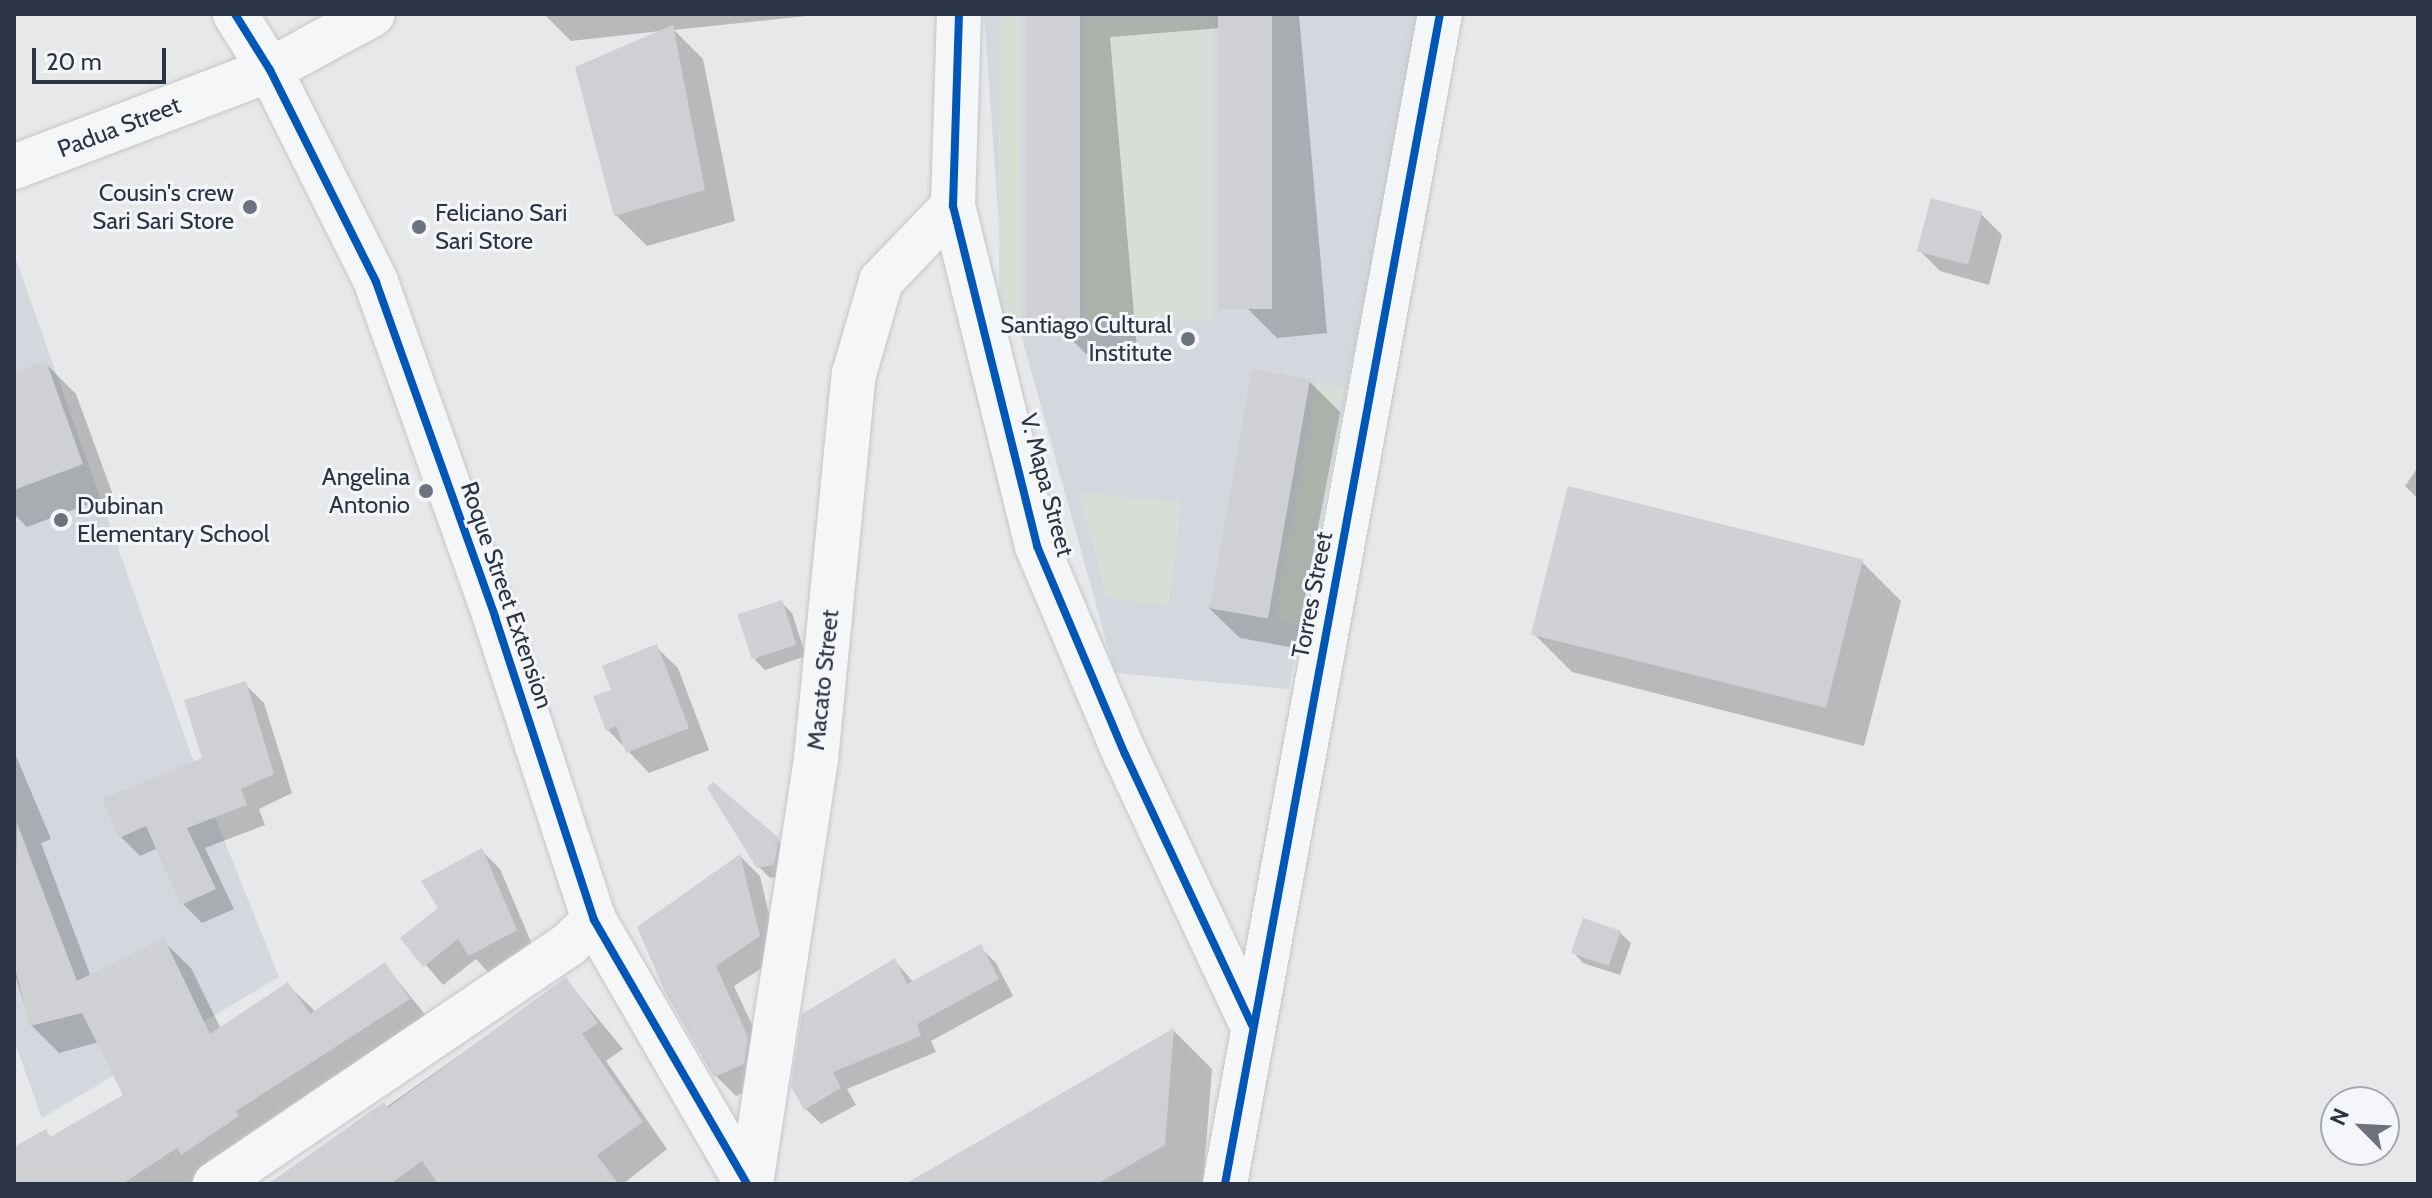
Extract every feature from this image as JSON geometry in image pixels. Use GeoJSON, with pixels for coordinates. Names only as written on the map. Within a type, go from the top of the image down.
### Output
{"type":"FeatureCollection","features":[{"type":"Feature","properties":{"kind":"street","name":"Roque Street Extension"},"geometry":{"type":"LineString","coordinates":[[235,14],[270,70],[376,282],[495,617],[594,920],[749,1184]]}},
{"type":"Feature","properties":{"kind":"street","name":"Padua Street"},"geometry":{"type":"LineString","coordinates":[[14,167],[270,70],[373,14]]}},
{"type":"Feature","properties":{"kind":"street","name":"V. Mapa Street"},"geometry":{"type":"LineString","coordinates":[[959,14],[953,206],[1037,546],[1125,754],[1252,1025]]}},
{"type":"Feature","properties":{"kind":"street","name":"Torres Street"},"geometry":{"type":"LineString","coordinates":[[1225,1184],[1440,14]]}},
{"type":"Feature","properties":{"kind":"street","name":"Macato Street"},"geometry":{"type":"LineString","coordinates":[[749,1184],[816,759],[854,374],[881,281],[953,206]]}},
{"type":"Feature","properties":{"kind":"street"},"geometry":{"type":"LineString","coordinates":[[215,1184],[569,944],[594,920]]}},
{"type":"Feature","properties":{"kind":"shaded area","name":"Santiago Cultural Institute"},"geometry":{"type":"Polygon","coordinates":[[[984,14],[1419,14],[1289,689],[1115,673],[1002,266],[984,14]]]}},
{"type":"Feature","properties":{"kind":"shaded area"},"geometry":{"type":"Polygon","coordinates":[[[999,14],[1021,14],[1021,326],[999,326],[999,14]]]}},
{"type":"Feature","properties":{"kind":"shaded area"},"geometry":{"type":"Polygon","coordinates":[[[1083,14],[1214,14],[1214,321],[1083,321],[1083,14]]]}},
{"type":"Feature","properties":{"kind":"shaded area","name":"Dubinan Elementary School"},"geometry":{"type":"Polygon","coordinates":[[[14,254],[202,785],[279,977],[42,1118],[14,1040],[14,254]]]}},
{"type":"Feature","properties":{"kind":"shaded area"},"geometry":{"type":"Polygon","coordinates":[[[1316,382],[1344,387],[1302,625],[1274,620],[1316,382]]]}},
{"type":"Feature","properties":{"kind":"shaded area"},"geometry":{"type":"Polygon","coordinates":[[[1079,492],[1181,503],[1169,605],[1107,598],[1079,492]]]}},
{"type":"Feature","properties":{"kind":"building"},"geometry":{"type":"Polygon","coordinates":[[[1026,14],[1080,14],[1080,325],[1026,325],[1026,14]]]}},
{"type":"Feature","properties":{"kind":"building"},"geometry":{"type":"Polygon","coordinates":[[[1218,14],[1272,14],[1272,309],[1218,309],[1218,14]]]}},
{"type":"Feature","properties":{"kind":"building"},"geometry":{"type":"Polygon","coordinates":[[[673,25],[705,190],[614,216],[575,67],[673,25]]]}},
{"type":"Feature","properties":{"kind":"building"},"geometry":{"type":"Polygon","coordinates":[[[1931,198],[1982,212],[1968,265],[1917,251],[1931,198]]]}},
{"type":"Feature","properties":{"kind":"building"},"geometry":{"type":"Polygon","coordinates":[[[46,361],[83,464],[14,490],[14,373],[46,361]]]}},
{"type":"Feature","properties":{"kind":"building"},"geometry":{"type":"Polygon","coordinates":[[[1252,369],[1310,379],[1268,619],[1210,608],[1252,369]]]}},
{"type":"Feature","properties":{"kind":"building"},"geometry":{"type":"Polygon","coordinates":[[[1568,486],[1863,560],[1826,708],[1531,634],[1568,486]]]}},
{"type":"Feature","properties":{"kind":"building"},"geometry":{"type":"Polygon","coordinates":[[[782,600],[797,645],[752,659],[737,615],[782,600]]]}},
{"type":"Feature","properties":{"kind":"building"},"geometry":{"type":"Polygon","coordinates":[[[657,644],[689,728],[626,753],[616,726],[606,731],[593,696],[611,690],[602,666],[657,644]]]}},
{"type":"Feature","properties":{"kind":"building"},"geometry":{"type":"Polygon","coordinates":[[[246,681],[274,774],[241,789],[247,805],[187,828],[216,889],[181,905],[146,826],[119,838],[102,799],[202,758],[184,700],[246,681]]]}},
{"type":"Feature","properties":{"kind":"building"},"geometry":{"type":"Polygon","coordinates":[[[713,782],[779,838],[774,865],[757,868],[707,788],[713,782]]]}},
{"type":"Feature","properties":{"kind":"building"},"geometry":{"type":"Polygon","coordinates":[[[17,823],[77,981],[164,938],[210,1034],[288,982],[310,1014],[385,962],[410,999],[236,1111],[239,1116],[181,1155],[177,1148],[122,1184],[14,1184],[14,1147],[46,1129],[50,1137],[123,1095],[82,1013],[30,1026],[14,964],[17,823]]]}},
{"type":"Feature","properties":{"kind":"building"},"geometry":{"type":"Polygon","coordinates":[[[482,848],[517,930],[469,956],[458,939],[423,967],[400,938],[438,908],[421,881],[482,848]]]}},
{"type":"Feature","properties":{"kind":"building"},"geometry":{"type":"Polygon","coordinates":[[[740,854],[760,936],[716,966],[748,1037],[744,1064],[714,1077],[665,992],[637,927],[740,854]]]}},
{"type":"Feature","properties":{"kind":"building"},"geometry":{"type":"Polygon","coordinates":[[[1583,918],[1621,931],[1609,966],[1571,953],[1583,918]]]}},
{"type":"Feature","properties":{"kind":"building"},"geometry":{"type":"Polygon","coordinates":[[[981,944],[999,979],[917,1024],[921,1036],[833,1072],[841,1088],[804,1110],[791,1086],[802,1014],[895,958],[907,984],[981,944]]]}},
{"type":"Feature","properties":{"kind":"building"},"geometry":{"type":"Polygon","coordinates":[[[566,977],[598,1023],[582,1034],[643,1122],[597,1155],[618,1184],[438,1184],[422,1161],[390,1184],[268,1184],[384,1102],[388,1108],[566,977]]]}},
{"type":"Feature","properties":{"kind":"building"},"geometry":{"type":"Polygon","coordinates":[[[1174,1028],[1165,1145],[1097,1184],[905,1184],[1174,1028]]]}},
{"type":"Feature","properties":{"kind":"cycle path"},"geometry":{"type":"LineString","coordinates":[[235,14],[270,70],[376,282],[495,617],[594,920],[747,1184]]}},
{"type":"Feature","properties":{"kind":"cycle path"},"geometry":{"type":"LineString","coordinates":[[959,14],[953,206],[1037,546],[1125,754],[1252,1025]]}},
{"type":"Feature","properties":{"kind":"cycle path"},"geometry":{"type":"LineString","coordinates":[[1225,1184],[1440,14]]}},
{"type":"Feature","properties":{"kind":"place","name":"Cousin's crew Sari Sari Store"},"geometry":{"type":"Point","coordinates":[250,207]}},
{"type":"Feature","properties":{"kind":"place","name":"Feliciano Sari Sari Store"},"geometry":{"type":"Point","coordinates":[419,227]}},
{"type":"Feature","properties":{"kind":"place","name":"Santiago Cultural Institute"},"geometry":{"type":"Point","coordinates":[1188,339]}},
{"type":"Feature","properties":{"kind":"place","name":"Angelina Antonio"},"geometry":{"type":"Point","coordinates":[426,491]}},
{"type":"Feature","properties":{"kind":"place","name":"Dubinan Elementary School"},"geometry":{"type":"Point","coordinates":[61,520]}}]}
